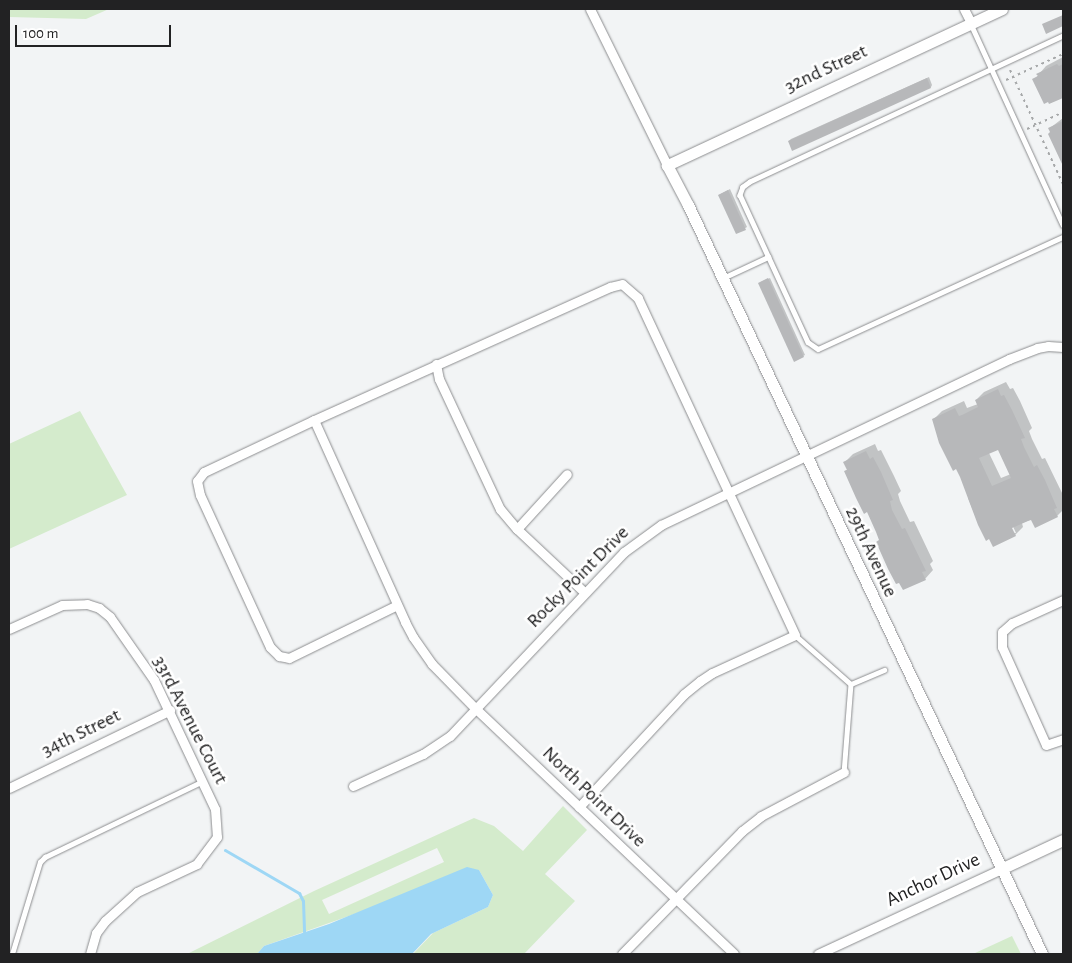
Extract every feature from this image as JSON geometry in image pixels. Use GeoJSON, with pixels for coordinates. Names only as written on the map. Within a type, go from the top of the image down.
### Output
{"type":"FeatureCollection","features":[{"type":"Feature","properties":{"kind":"street"},"geometry":{"type":"LineString","coordinates":[[590,9],[667,165]]}},
{"type":"Feature","properties":{"kind":"street"},"geometry":{"type":"LineString","coordinates":[[964,9],[970,23]]}},
{"type":"Feature","properties":{"kind":"street","name":"32nd Street"},"geometry":{"type":"LineString","coordinates":[[667,165],[1002,9]]}},
{"type":"Feature","properties":{"kind":"street","name":"29th Avenue"},"geometry":{"type":"LineString","coordinates":[[667,165],[1042,954]]}},
{"type":"Feature","properties":{"kind":"street"},"geometry":{"type":"LineString","coordinates":[[397,604],[289,658],[279,656],[270,647],[200,495],[197,481],[204,472],[314,420],[610,287],[622,284],[638,298],[795,635],[712,673],[700,681],[684,694],[579,807]]}},
{"type":"Feature","properties":{"kind":"street","name":"Rocky Point Drive"},"geometry":{"type":"LineString","coordinates":[[354,786],[437,747],[584,592],[641,538],[660,525],[804,455],[1037,348],[1048,346],[1063,348]]}},
{"type":"Feature","properties":{"kind":"street"},"geometry":{"type":"LineString","coordinates":[[436,364],[439,379],[492,494],[506,518],[584,592]]}},
{"type":"Feature","properties":{"kind":"street","name":"North Point Drive"},"geometry":{"type":"LineString","coordinates":[[314,420],[413,638],[432,664],[475,708],[734,954]]}},
{"type":"Feature","properties":{"kind":"street"},"geometry":{"type":"LineString","coordinates":[[517,529],[567,474]]}},
{"type":"Feature","properties":{"kind":"street"},"geometry":{"type":"LineString","coordinates":[[1063,600],[1012,623],[1002,632],[1002,647],[1046,745],[1063,738]]}},
{"type":"Feature","properties":{"kind":"street","name":"33rd Avenue Court"},"geometry":{"type":"LineString","coordinates":[[9,629],[62,605],[87,604],[99,608],[110,617],[154,680],[204,781],[215,809],[217,838],[197,864],[137,892],[104,920],[96,933],[90,954]]}},
{"type":"Feature","properties":{"kind":"street","name":"34th Street"},"geometry":{"type":"LineString","coordinates":[[9,788],[170,710]]}},
{"type":"Feature","properties":{"kind":"street"},"geometry":{"type":"LineString","coordinates":[[622,954],[723,848],[761,816],[844,772]]}},
{"type":"Feature","properties":{"kind":"street","name":"Anchor Drive"},"geometry":{"type":"LineString","coordinates":[[818,954],[1063,840]]}},
{"type":"Feature","properties":{"kind":"lane"},"geometry":{"type":"LineString","coordinates":[[970,23],[1063,225]]}},
{"type":"Feature","properties":{"kind":"lane"},"geometry":{"type":"LineString","coordinates":[[1063,36],[750,182],[743,188],[740,195],[808,342],[818,349],[1063,237]]}},
{"type":"Feature","properties":{"kind":"lane"},"geometry":{"type":"LineString","coordinates":[[722,278],[768,257]]}},
{"type":"Feature","properties":{"kind":"lane"},"geometry":{"type":"LineString","coordinates":[[795,635],[851,684]]}},
{"type":"Feature","properties":{"kind":"lane"},"geometry":{"type":"LineString","coordinates":[[851,684],[884,670]]}},
{"type":"Feature","properties":{"kind":"lane"},"geometry":{"type":"LineString","coordinates":[[844,772],[851,684]]}},
{"type":"Feature","properties":{"kind":"lane"},"geometry":{"type":"LineString","coordinates":[[12,954],[40,862],[45,857],[204,781]]}},
{"type":"Feature","properties":{"kind":"path"},"geometry":{"type":"LineString","coordinates":[[1006,80],[1063,54]]}},
{"type":"Feature","properties":{"kind":"path"},"geometry":{"type":"LineString","coordinates":[[1010,70],[1063,184]]}},
{"type":"Feature","properties":{"kind":"path"},"geometry":{"type":"LineString","coordinates":[[1027,129],[1063,112]]}},
{"type":"Feature","properties":{"kind":"green space"},"geometry":{"type":"Polygon","coordinates":[[[9,9],[109,9],[86,19],[9,17],[9,9]]]}},
{"type":"Feature","properties":{"kind":"green space"},"geometry":{"type":"Polygon","coordinates":[[[80,411],[127,495],[9,549],[9,444],[80,411]]]}},
{"type":"Feature","properties":{"kind":"green space"},"geometry":{"type":"Polygon","coordinates":[[[563,806],[587,830],[545,874],[575,901],[524,954],[413,954],[433,933],[488,907],[493,895],[479,870],[264,946],[257,954],[187,954],[314,891],[474,818],[494,826],[523,851],[563,806]],[[437,848],[322,900],[329,914],[444,862],[437,848]]]}},
{"type":"Feature","properties":{"kind":"green space"},"geometry":{"type":"Polygon","coordinates":[[[1012,936],[1021,954],[973,954],[1012,936]]]}},
{"type":"Feature","properties":{"kind":"water"},"geometry":{"type":"Polygon","coordinates":[[[467,867],[479,870],[493,895],[488,907],[431,934],[412,954],[257,954],[264,946],[329,924],[467,867]]]}},
{"type":"Feature","properties":{"kind":"building"},"geometry":{"type":"Polygon","coordinates":[[[1063,15],[1063,26],[1046,34],[1042,24],[1063,15]]]}},
{"type":"Feature","properties":{"kind":"building"},"geometry":{"type":"Polygon","coordinates":[[[1057,64],[1059,66],[1063,64],[1063,98],[1049,104],[1048,102],[1044,104],[1032,79],[1038,76],[1036,74],[1057,64]]]}},
{"type":"Feature","properties":{"kind":"building"},"geometry":{"type":"Polygon","coordinates":[[[927,78],[931,88],[792,151],[788,141],[927,78]]]}},
{"type":"Feature","properties":{"kind":"building"},"geometry":{"type":"Polygon","coordinates":[[[1063,121],[1063,166],[1048,134],[1050,132],[1048,128],[1063,121]]]}},
{"type":"Feature","properties":{"kind":"building"},"geometry":{"type":"Polygon","coordinates":[[[728,190],[746,230],[736,234],[718,195],[728,190]]]}},
{"type":"Feature","properties":{"kind":"building"},"geometry":{"type":"Polygon","coordinates":[[[768,278],[804,357],[794,362],[758,283],[768,278]]]}},
{"type":"Feature","properties":{"kind":"building"},"geometry":{"type":"Polygon","coordinates":[[[998,389],[1001,396],[1004,395],[1025,438],[1021,439],[1024,447],[1034,467],[1037,465],[1057,508],[1054,509],[1058,517],[1035,528],[1031,520],[1012,528],[1016,536],[993,547],[989,539],[986,541],[978,525],[960,477],[956,469],[953,471],[939,443],[932,419],[955,408],[959,416],[962,415],[978,407],[975,400],[998,389]],[[998,450],[979,458],[992,486],[1011,478],[998,450]]]}},
{"type":"Feature","properties":{"kind":"building"},"geometry":{"type":"Polygon","coordinates":[[[866,451],[870,459],[873,457],[881,472],[893,500],[890,501],[892,510],[902,529],[905,528],[926,571],[922,572],[926,580],[903,590],[899,583],[896,584],[888,569],[876,542],[879,540],[876,532],[867,512],[864,514],[844,471],[847,470],[843,462],[866,451]]]}},
{"type":"Feature","properties":{"kind":"waterway"},"geometry":{"type":"LineString","coordinates":[[225,850],[299,893],[303,901],[304,932]]}}]}
